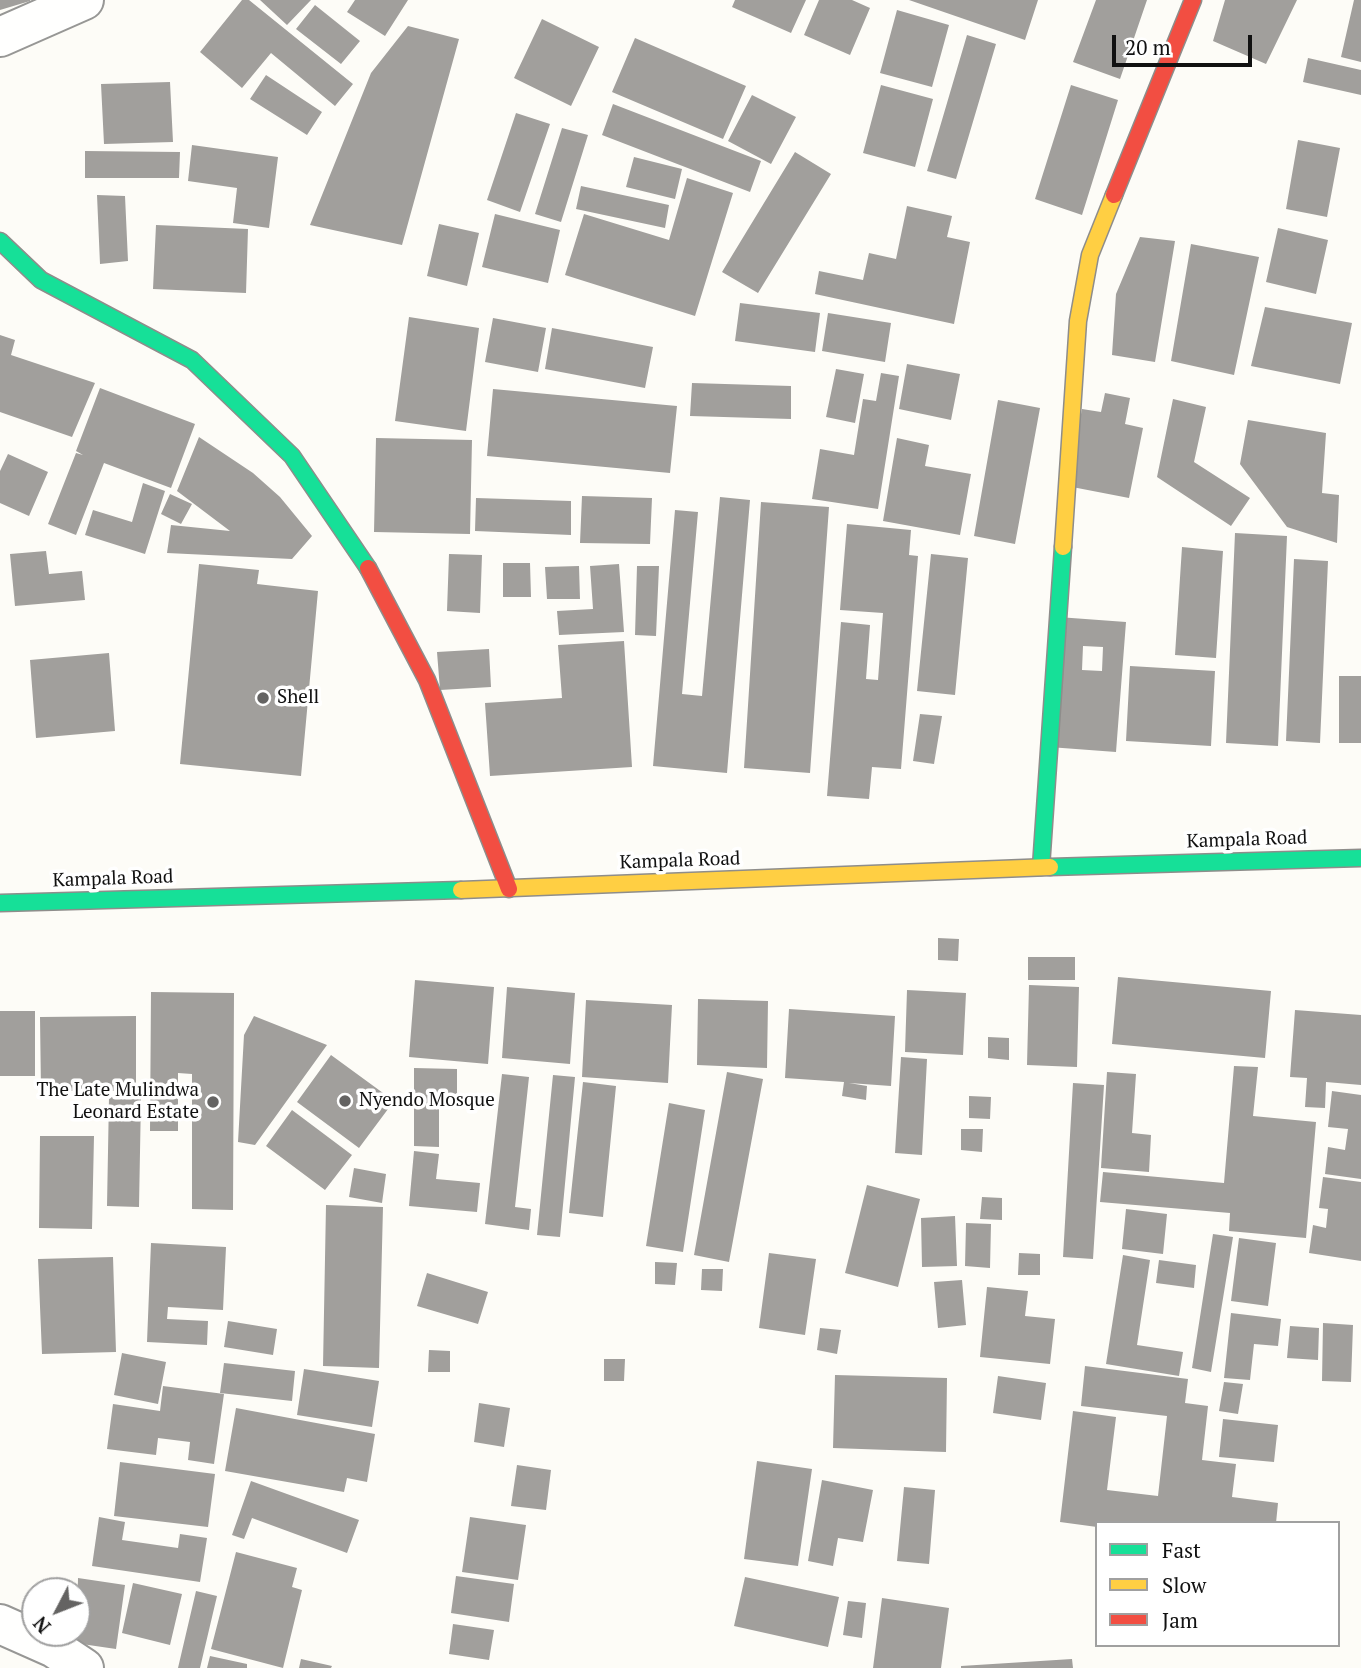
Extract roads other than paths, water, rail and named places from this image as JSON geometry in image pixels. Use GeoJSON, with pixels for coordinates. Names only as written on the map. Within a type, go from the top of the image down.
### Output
{"type":"FeatureCollection","features":[{"type":"Feature","properties":{"kind":"street"},"geometry":{"type":"LineString","coordinates":[[0,37],[84,0]]}},
{"type":"Feature","properties":{"kind":"street"},"geometry":{"type":"LineString","coordinates":[[1041,867],[1077,321],[1090,255],[1193,0]]}},
{"type":"Feature","properties":{"kind":"street"},"geometry":{"type":"LineString","coordinates":[[0,241],[41,280],[192,360],[292,456],[374,577],[427,680],[509,889]]}},
{"type":"Feature","properties":{"kind":"street","name":"Kampala Road"},"geometry":{"type":"LineString","coordinates":[[0,902],[509,889],[1041,867],[1361,858]]}},
{"type":"Feature","properties":{"kind":"street"},"geometry":{"type":"LineString","coordinates":[[0,1624],[54,1648],[84,1668]]}},
{"type":"Feature","properties":{"kind":"place","name":"Shell"},"geometry":{"type":"Point","coordinates":[263,698]}},
{"type":"Feature","properties":{"kind":"place","name":"Nyendo Mosque"},"geometry":{"type":"Point","coordinates":[345,1101]}},
{"type":"Feature","properties":{"kind":"place","name":"The Late Mulindwa Leonard Estate"},"geometry":{"type":"Point","coordinates":[213,1102]}}]}
